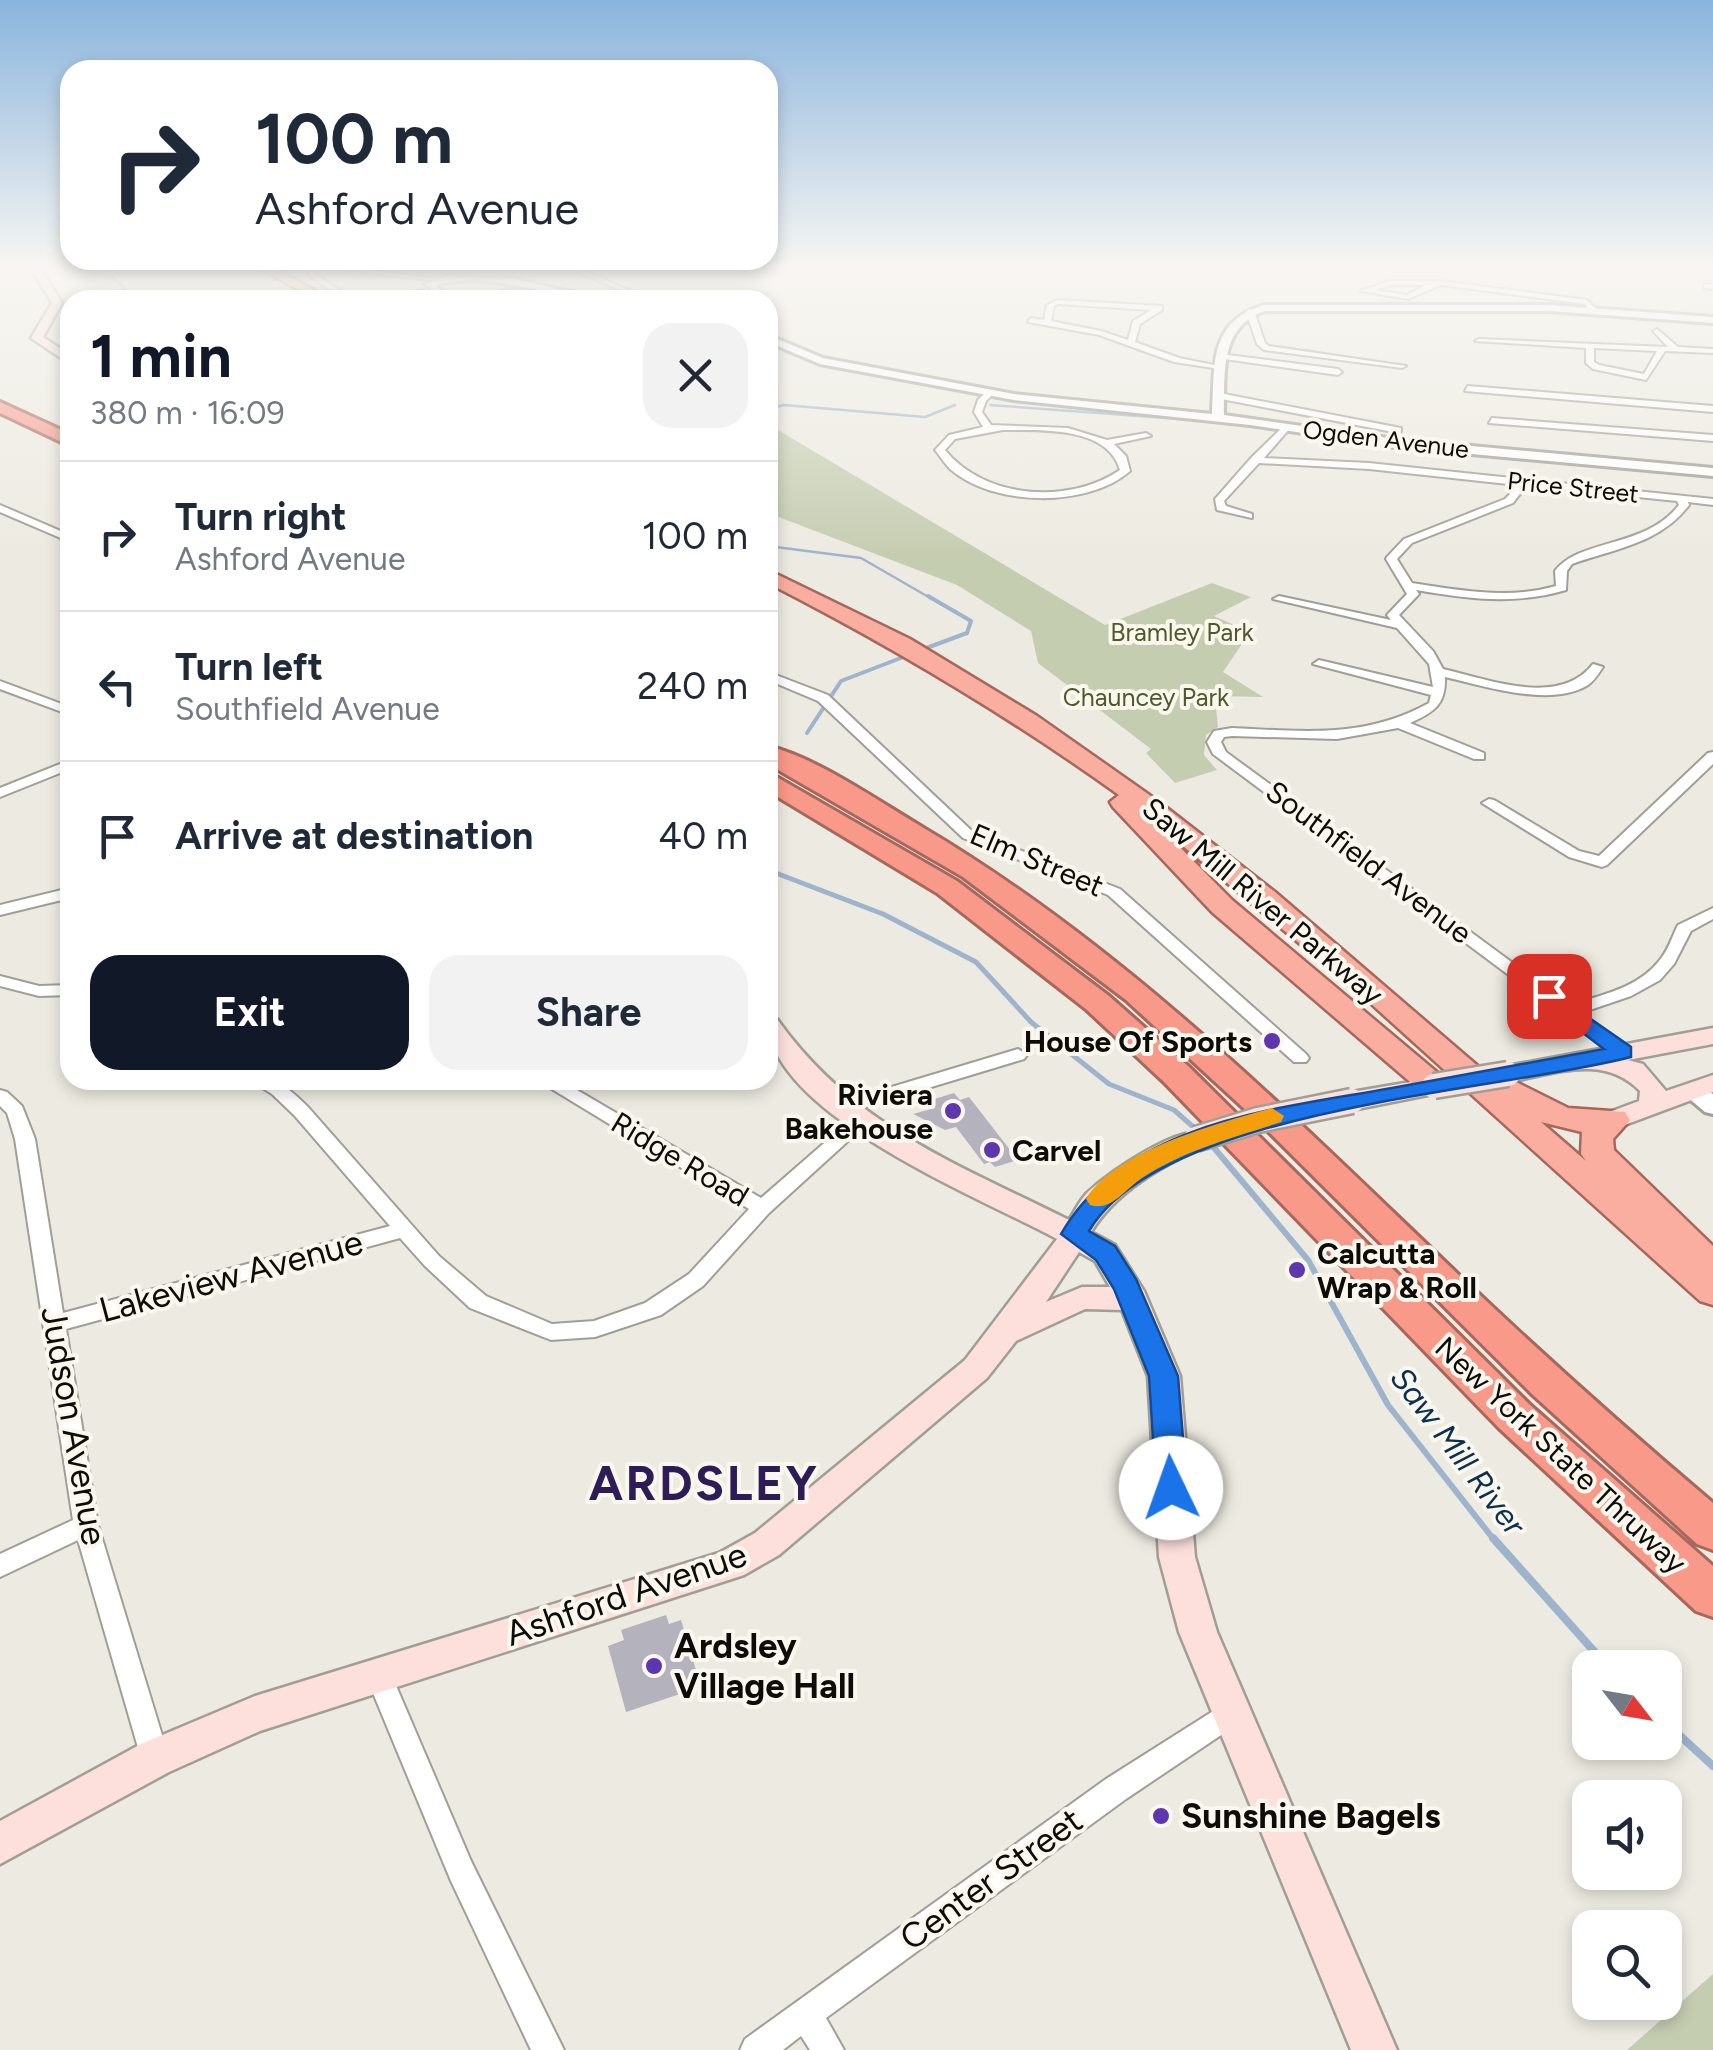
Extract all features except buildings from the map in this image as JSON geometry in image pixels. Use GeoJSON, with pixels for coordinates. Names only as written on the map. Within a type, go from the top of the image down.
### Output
{"type":"FeatureCollection","features":[{"type":"Feature","properties":{"kind":"highway"},"geometry":{"type":"LineString","coordinates":[[0,391],[60,419]]}},
{"type":"Feature","properties":{"kind":"highway"},"geometry":{"type":"LineString","coordinates":[[0,407],[60,436]]}},
{"type":"Feature","properties":{"kind":"highway","name":"Saw Mill River Parkway"},"geometry":{"type":"LineString","coordinates":[[778,573],[928,649],[1072,733],[1223,845],[1505,1081],[1712,1275]]}},
{"type":"Feature","properties":{"kind":"highway","name":"Saw Mill River Parkway"},"geometry":{"type":"LineString","coordinates":[[778,581],[928,649],[1157,809],[1712,1275]]}},
{"type":"Feature","properties":{"kind":"highway"},"geometry":{"type":"LineString","coordinates":[[1006,702],[1118,799],[1211,894],[1427,1080]]}},
{"type":"Feature","properties":{"kind":"highway","name":"New York State Thruway"},"geometry":{"type":"LineString","coordinates":[[778,760],[938,848],[1049,923],[1126,983],[1244,1088],[1546,1382],[1713,1530]]}},
{"type":"Feature","properties":{"kind":"highway","name":"New York State Thruway"},"geometry":{"type":"LineString","coordinates":[[778,786],[947,887],[1098,1003],[1176,1074],[1514,1416],[1713,1596]]}},
{"type":"Feature","properties":{"kind":"highway"},"geometry":{"type":"LineString","coordinates":[[1262,937],[1245,921],[1246,910],[1260,908],[1289,918]]}},
{"type":"Feature","properties":{"kind":"highway"},"geometry":{"type":"LineString","coordinates":[[1505,1081],[1562,1120],[1578,1124],[1614,1120]]}},
{"type":"Feature","properties":{"kind":"highway"},"geometry":{"type":"LineString","coordinates":[[1614,1120],[1596,1136],[1598,1154],[1712,1275]]}},
{"type":"Feature","properties":{"kind":"main road","name":"Ashford Avenue"},"geometry":{"type":"LineString","coordinates":[[0,1843],[154,1758],[255,1714],[732,1564],[805,1515],[976,1368],[1007,1334],[1095,1202],[1154,1159],[1196,1139],[1272,1116],[1427,1080],[1505,1081],[1593,1058],[1712,1037]]}},
{"type":"Feature","properties":{"kind":"main road"},"geometry":{"type":"LineString","coordinates":[[778,1038],[802,1073],[852,1114],[1105,1253],[1133,1299],[1164,1376],[1177,1557],[1198,1632],[1374,2050]]}},
{"type":"Feature","properties":{"kind":"main road"},"geometry":{"type":"LineString","coordinates":[[1593,1058],[1642,1074],[1653,1089],[1652,1106]]}},
{"type":"Feature","properties":{"kind":"main road"},"geometry":{"type":"LineString","coordinates":[[1614,1120],[1706,1093]]}},
{"type":"Feature","properties":{"kind":"main road"},"geometry":{"type":"LineString","coordinates":[[1007,1334],[1082,1298],[1133,1299]]}},
{"type":"Feature","properties":{"kind":"street","name":"Ogden Avenue"},"geometry":{"type":"LineString","coordinates":[[839,365],[990,393],[1218,418],[1394,443],[1713,472]]}},
{"type":"Feature","properties":{"kind":"street"},"geometry":{"type":"LineString","coordinates":[[1218,418],[1220,365]]}},
{"type":"Feature","properties":{"kind":"street"},"geometry":{"type":"LineString","coordinates":[[1251,365],[1338,372]]}},
{"type":"Feature","properties":{"kind":"street"},"geometry":{"type":"LineString","coordinates":[[1392,365],[1402,366]]}},
{"type":"Feature","properties":{"kind":"street"},"geometry":{"type":"LineString","coordinates":[[1592,365],[1646,376],[1653,365]]}},
{"type":"Feature","properties":{"kind":"street"},"geometry":{"type":"LineString","coordinates":[[1468,390],[1713,409]]}},
{"type":"Feature","properties":{"kind":"street"},"geometry":{"type":"LineString","coordinates":[[988,428],[980,419],[978,406],[990,393]]}},
{"type":"Feature","properties":{"kind":"street"},"geometry":{"type":"LineString","coordinates":[[1219,396],[1398,430],[1394,443]]}},
{"type":"Feature","properties":{"kind":"street"},"geometry":{"type":"LineString","coordinates":[[1492,420],[1713,438]]}},
{"type":"Feature","properties":{"kind":"street"},"geometry":{"type":"LineString","coordinates":[[1248,516],[1221,508],[1219,502],[1286,427]]}},
{"type":"Feature","properties":{"kind":"street"},"geometry":{"type":"LineString","coordinates":[[1105,443],[1125,462],[1125,471],[1110,483],[1075,493],[1026,494],[982,482],[942,455],[947,440],[988,428],[1048,428],[1105,443],[1146,436]]}},
{"type":"Feature","properties":{"kind":"street","name":"Price Street"},"geometry":{"type":"LineString","coordinates":[[1254,460],[1713,502]]}},
{"type":"Feature","properties":{"kind":"street"},"geometry":{"type":"LineString","coordinates":[[1513,481],[1515,494],[1508,501],[1435,528],[1394,551],[1391,559],[1412,586],[1488,595],[1549,593],[1562,588],[1565,579],[1561,572],[1568,562],[1660,530],[1676,520],[1684,505],[1681,498]]}},
{"type":"Feature","properties":{"kind":"street"},"geometry":{"type":"LineString","coordinates":[[0,508],[60,534]]}},
{"type":"Feature","properties":{"kind":"street"},"geometry":{"type":"LineString","coordinates":[[0,518],[22,519]]}},
{"type":"Feature","properties":{"kind":"street"},"geometry":{"type":"LineString","coordinates":[[1401,724],[1436,705],[1440,693],[1436,671],[1418,638],[1393,615],[1406,604],[1412,586]]}},
{"type":"Feature","properties":{"kind":"street"},"geometry":{"type":"LineString","coordinates":[[1279,599],[1404,626]]}},
{"type":"Feature","properties":{"kind":"street"},"geometry":{"type":"LineString","coordinates":[[1319,664],[1440,693]]}},
{"type":"Feature","properties":{"kind":"street"},"geometry":{"type":"LineString","coordinates":[[1436,671],[1542,692],[1568,691],[1593,678],[1598,668]]}},
{"type":"Feature","properties":{"kind":"street","name":"Elm Street"},"geometry":{"type":"LineString","coordinates":[[778,679],[813,691],[968,835],[1087,879],[1124,900],[1300,1058]]}},
{"type":"Feature","properties":{"kind":"street"},"geometry":{"type":"LineString","coordinates":[[0,685],[60,707]]}},
{"type":"Feature","properties":{"kind":"street"},"geometry":{"type":"LineString","coordinates":[[1401,724],[1479,756]]}},
{"type":"Feature","properties":{"kind":"street","name":"Southfield Avenue"},"geometry":{"type":"LineString","coordinates":[[1401,724],[1354,737],[1232,732],[1219,734],[1214,742],[1220,754],[1623,1052]]}},
{"type":"Feature","properties":{"kind":"street"},"geometry":{"type":"LineString","coordinates":[[1489,803],[1574,854],[1602,862],[1713,756]]}},
{"type":"Feature","properties":{"kind":"street"},"geometry":{"type":"LineString","coordinates":[[0,793],[60,768]]}},
{"type":"Feature","properties":{"kind":"street"},"geometry":{"type":"LineString","coordinates":[[0,910],[60,895]]}},
{"type":"Feature","properties":{"kind":"street"},"geometry":{"type":"LineString","coordinates":[[1569,1011],[1659,975],[1671,963],[1684,928],[1713,913]]}},
{"type":"Feature","properties":{"kind":"street"},"geometry":{"type":"LineString","coordinates":[[0,982],[39,991],[60,990]]}},
{"type":"Feature","properties":{"kind":"street"},"geometry":{"type":"LineString","coordinates":[[279,1090],[478,1302],[551,1332],[595,1329],[653,1309],[696,1280],[852,1114],[1018,1055]]}},
{"type":"Feature","properties":{"kind":"street","name":"Ridge Road"},"geometry":{"type":"LineString","coordinates":[[563,1090],[762,1208]]}},
{"type":"Feature","properties":{"kind":"street","name":"Judson Avenue"},"geometry":{"type":"LineString","coordinates":[[0,1096],[15,1110],[26,1139],[86,1524],[154,1758]]}},
{"type":"Feature","properties":{"kind":"street","name":"Lakeview Avenue"},"geometry":{"type":"LineString","coordinates":[[56,1324],[406,1229]]}},
{"type":"Feature","properties":{"kind":"street"},"geometry":{"type":"LineString","coordinates":[[0,1566],[86,1524]]}},
{"type":"Feature","properties":{"kind":"street"},"geometry":{"type":"LineString","coordinates":[[380,1676],[462,1870],[548,2050]]}},
{"type":"Feature","properties":{"kind":"street","name":"Center Street"},"geometry":{"type":"LineString","coordinates":[[756,2050],[1100,1800],[1230,1714]]}},
{"type":"Feature","properties":{"kind":"street"},"geometry":{"type":"LineString","coordinates":[[806,2015],[828,2050]]}},
{"type":"Feature","properties":{"kind":"green space","name":"Chauncey Park"},"geometry":{"type":"Polygon","coordinates":[[[778,430],[1105,625],[1212,583],[1251,597],[1214,616],[1250,632],[1223,672],[1263,697],[1215,696],[1218,727],[1206,735],[1204,755],[1217,770],[1175,783],[1146,753],[1151,749],[1038,663],[1031,631],[957,585],[778,517],[778,430]]]}},
{"type":"Feature","properties":{"kind":"green space"},"geometry":{"type":"Polygon","coordinates":[[[1713,1974],[1713,2050],[1627,2050],[1661,2020],[1682,2020],[1682,2001],[1713,1974]]]}},
{"type":"Feature","properties":{"kind":"waterway"},"geometry":{"type":"LineString","coordinates":[[778,406],[925,417],[955,405]]}},
{"type":"Feature","properties":{"kind":"waterway"},"geometry":{"type":"LineString","coordinates":[[990,405],[1207,421]]}},
{"type":"Feature","properties":{"kind":"waterway"},"geometry":{"type":"LineString","coordinates":[[1235,415],[1321,428]]}},
{"type":"Feature","properties":{"kind":"waterway","name":"Saw Mill River"},"geometry":{"type":"LineString","coordinates":[[778,547],[861,558],[932,599]]}},
{"type":"Feature","properties":{"kind":"waterway","name":"Saw Mill River"},"geometry":{"type":"LineString","coordinates":[[921,650],[967,633],[971,621],[928,596]]}},
{"type":"Feature","properties":{"kind":"waterway","name":"Saw Mill River"},"geometry":{"type":"LineString","coordinates":[[807,733],[841,681],[906,656]]}},
{"type":"Feature","properties":{"kind":"waterway","name":"Saw Mill River"},"geometry":{"type":"LineString","coordinates":[[778,874],[883,914],[976,962],[1031,1022],[1109,1084],[1174,1110],[1199,1132]]}},
{"type":"Feature","properties":{"kind":"waterway","name":"Saw Mill River"},"geometry":{"type":"LineString","coordinates":[[1210,1143],[1308,1260],[1388,1405],[1495,1541]]}},
{"type":"Feature","properties":{"kind":"waterway","name":"Saw Mill River"},"geometry":{"type":"LineString","coordinates":[[1493,1538],[1593,1650]]}},
{"type":"Feature","properties":{"kind":"waterway","name":"Saw Mill River"},"geometry":{"type":"LineString","coordinates":[[1682,1738],[1713,1766]]}},
{"type":"Feature","properties":{"kind":"slow traffic"},"geometry":{"type":"LineString","coordinates":[[1099,1199],[1132,1172],[1175,1148],[1272,1116]]}},
{"type":"Feature","properties":{"kind":"place","name":"House Of Sports"},"geometry":{"type":"Point","coordinates":[1272,1041]}},
{"type":"Feature","properties":{"kind":"place","name":"Riviera Bakehouse"},"geometry":{"type":"Point","coordinates":[953,1111]}},
{"type":"Feature","properties":{"kind":"place","name":"Carvel"},"geometry":{"type":"Point","coordinates":[992,1150]}},
{"type":"Feature","properties":{"kind":"place","name":"Calcutta Wrap & Roll"},"geometry":{"type":"Point","coordinates":[1297,1270]}},
{"type":"Feature","properties":{"kind":"place","name":"Ardsley Village Hall"},"geometry":{"type":"Point","coordinates":[654,1666]}},
{"type":"Feature","properties":{"kind":"place","name":"Sunshine Bagels"},"geometry":{"type":"Point","coordinates":[1161,1816]}},
{"type":"Feature","properties":{"kind":"district","name":"ARDSLEY"},"geometry":{"type":"Point","coordinates":[704,1483]}},
{"type":"Feature","properties":{"kind":"route"},"geometry":{"type":"LineString","coordinates":[[1171,1488],[1164,1376],[1127,1286],[1105,1253],[1074,1234],[1087,1212],[1113,1187],[1154,1159],[1196,1139],[1242,1124],[1623,1052],[1549,996]]}},
{"type":"Feature","properties":{"kind":"park label","name":"Bramley Park"},"geometry":{"type":"Point","coordinates":[1182,632]}}]}
